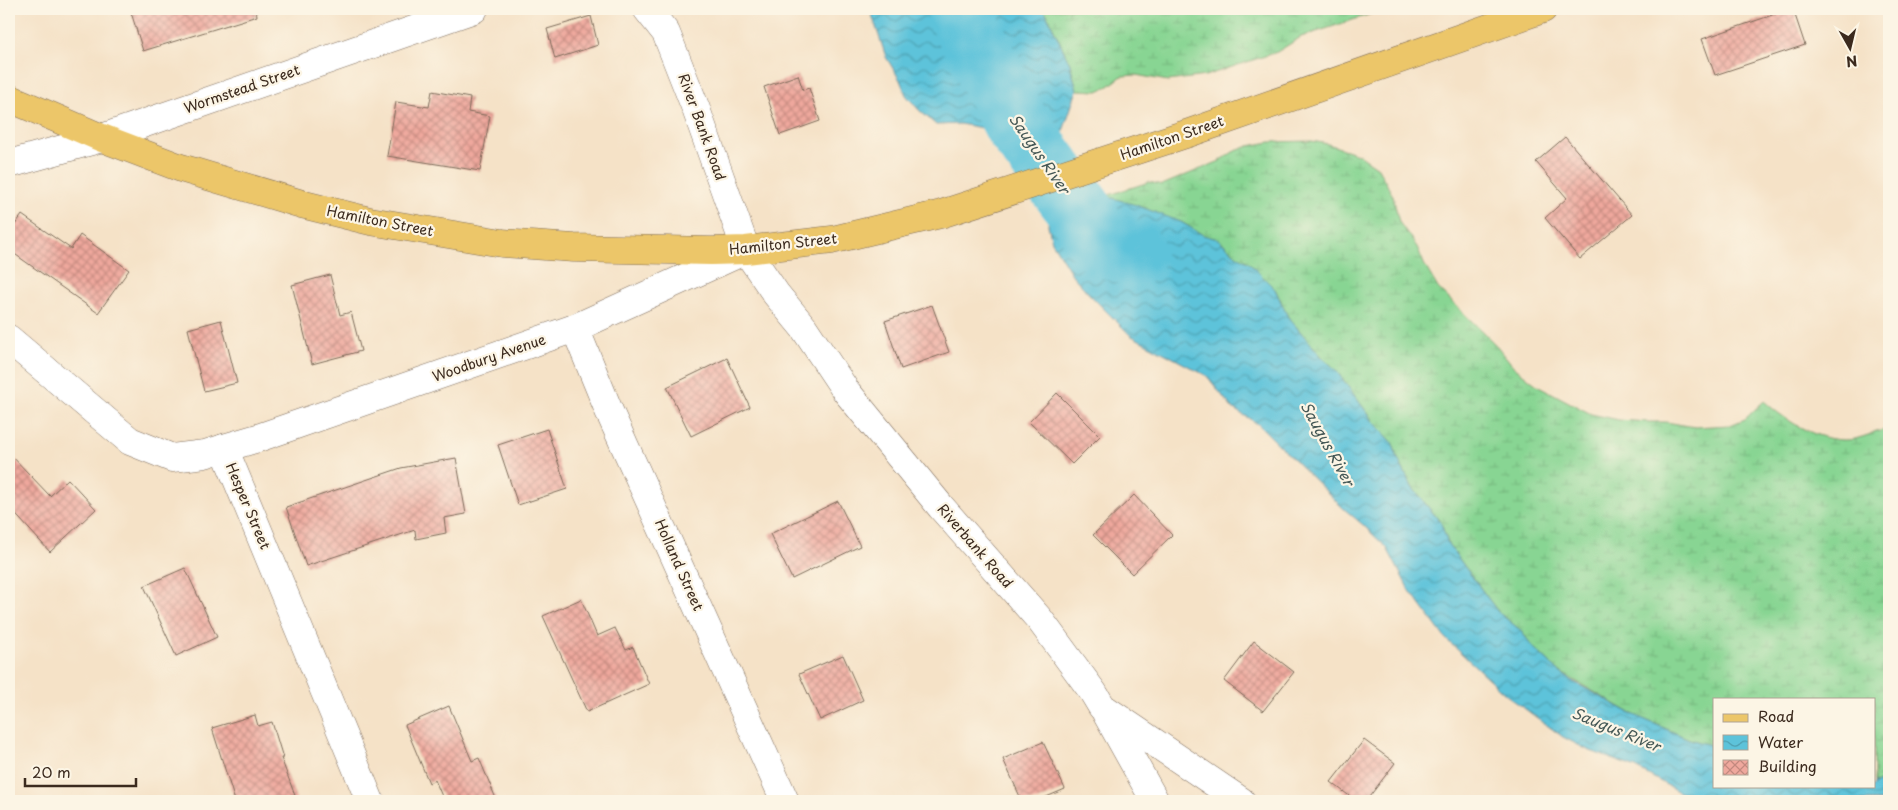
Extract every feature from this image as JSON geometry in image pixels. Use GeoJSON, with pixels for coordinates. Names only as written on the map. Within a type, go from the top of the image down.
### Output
{"type":"FeatureCollection","features":[{"type":"Feature","properties":{"kind":"main road","name":"Hamilton Street"},"geometry":{"type":"LineString","coordinates":[[9,98],[102,138],[181,168],[305,205],[388,224],[502,243],[574,248],[711,252],[746,250],[832,240],[941,214],[1189,132],[1543,9]]}},
{"type":"Feature","properties":{"kind":"street","name":"Wormstead Street"},"geometry":{"type":"LineString","coordinates":[[9,164],[102,138],[474,9]]}},
{"type":"Feature","properties":{"kind":"street","name":"River Bank Road"},"geometry":{"type":"LineString","coordinates":[[647,9],[666,34],[696,109],[746,250]]}},
{"type":"Feature","properties":{"kind":"street","name":"Woodbury Avenue"},"geometry":{"type":"LineString","coordinates":[[224,448],[258,438],[575,328],[746,250]]}},
{"type":"Feature","properties":{"kind":"street","name":"Riverbank Road"},"geometry":{"type":"LineString","coordinates":[[746,250],[776,294],[804,328],[846,391],[941,507],[1040,620],[1102,707],[1241,801]]}},
{"type":"Feature","properties":{"kind":"street","name":"Holland Street"},"geometry":{"type":"LineString","coordinates":[[575,328],[610,411],[785,801]]}},
{"type":"Feature","properties":{"kind":"street","name":"Hesper Street"},"geometry":{"type":"LineString","coordinates":[[9,339],[130,441],[172,458],[205,454],[224,448],[370,801]]}},
{"type":"Feature","properties":{"kind":"street"},"geometry":{"type":"LineString","coordinates":[[1102,707],[1154,801]]}},
{"type":"Feature","properties":{"kind":"green space"},"geometry":{"type":"Polygon","coordinates":[[[1042,9],[1386,9],[1301,37],[1277,52],[1205,76],[1168,81],[1136,75],[1122,76],[1109,86],[1098,91],[1077,90],[1070,64],[1046,13],[1042,9]]]}},
{"type":"Feature","properties":{"kind":"green space"},"geometry":{"type":"Polygon","coordinates":[[[1312,141],[1328,144],[1358,154],[1378,168],[1393,196],[1399,222],[1417,247],[1425,266],[1438,288],[1497,346],[1514,367],[1537,385],[1591,414],[1619,420],[1666,422],[1695,427],[1730,425],[1745,419],[1764,401],[1794,424],[1831,439],[1855,439],[1889,428],[1889,778],[1885,782],[1876,783],[1876,698],[1713,698],[1713,746],[1689,739],[1632,714],[1558,671],[1535,649],[1519,629],[1498,612],[1448,544],[1441,523],[1412,487],[1392,442],[1374,422],[1335,369],[1321,356],[1288,317],[1275,289],[1249,263],[1236,255],[1218,239],[1203,235],[1181,222],[1106,196],[1149,182],[1162,185],[1220,161],[1233,152],[1249,146],[1270,142],[1312,141]]]}},
{"type":"Feature","properties":{"kind":"water"},"geometry":{"type":"Polygon","coordinates":[[[870,9],[1042,9],[1046,13],[1070,64],[1077,90],[1059,143],[1026,156],[1014,148],[999,131],[960,124],[936,125],[906,95],[900,80],[886,57],[870,9]]]}},
{"type":"Feature","properties":{"kind":"water"},"geometry":{"type":"Polygon","coordinates":[[[1090,188],[1106,196],[1136,205],[1181,222],[1203,235],[1218,239],[1236,255],[1249,263],[1275,289],[1288,317],[1321,356],[1335,369],[1374,422],[1392,442],[1412,487],[1441,523],[1448,544],[1498,612],[1519,629],[1535,649],[1558,671],[1574,682],[1632,714],[1689,739],[1713,746],[1713,788],[1876,788],[1876,783],[1885,782],[1889,778],[1889,801],[1700,801],[1690,798],[1636,768],[1588,750],[1563,737],[1505,694],[1445,638],[1408,588],[1387,548],[1343,508],[1258,424],[1232,408],[1207,376],[1130,335],[1091,296],[1073,276],[1052,242],[1048,225],[1050,208],[1064,194],[1090,188]]]}},
{"type":"Feature","properties":{"kind":"building"},"geometry":{"type":"Polygon","coordinates":[[[130,9],[256,9],[257,16],[143,51],[130,9]]]}},
{"type":"Feature","properties":{"kind":"building"},"geometry":{"type":"Polygon","coordinates":[[[1793,9],[1805,45],[1715,75],[1702,39],[1793,9]]]}},
{"type":"Feature","properties":{"kind":"building"},"geometry":{"type":"Polygon","coordinates":[[[591,16],[598,45],[555,59],[547,29],[591,16]]]}},
{"type":"Feature","properties":{"kind":"building"},"geometry":{"type":"Polygon","coordinates":[[[798,75],[803,90],[809,88],[820,121],[780,135],[764,87],[798,75]]]}},
{"type":"Feature","properties":{"kind":"building"},"geometry":{"type":"Polygon","coordinates":[[[432,91],[470,98],[468,112],[490,116],[480,171],[387,156],[396,102],[429,107],[432,91]]]}},
{"type":"Feature","properties":{"kind":"building"},"geometry":{"type":"Polygon","coordinates":[[[1565,137],[1632,215],[1580,259],[1545,218],[1567,198],[1536,162],[1565,137]]]}},
{"type":"Feature","properties":{"kind":"building"},"geometry":{"type":"Polygon","coordinates":[[[22,215],[71,249],[80,235],[129,270],[98,313],[9,250],[9,233],[22,215]]]}},
{"type":"Feature","properties":{"kind":"building"},"geometry":{"type":"Polygon","coordinates":[[[330,275],[340,315],[351,312],[361,351],[312,364],[292,285],[330,275]]]}},
{"type":"Feature","properties":{"kind":"building"},"geometry":{"type":"Polygon","coordinates":[[[932,305],[949,352],[901,369],[885,321],[932,305]]]}},
{"type":"Feature","properties":{"kind":"building"},"geometry":{"type":"Polygon","coordinates":[[[221,320],[237,383],[204,391],[188,329],[221,320]]]}},
{"type":"Feature","properties":{"kind":"building"},"geometry":{"type":"Polygon","coordinates":[[[727,358],[750,407],[691,436],[667,387],[727,358]]]}},
{"type":"Feature","properties":{"kind":"building"},"geometry":{"type":"Polygon","coordinates":[[[1057,393],[1100,436],[1072,464],[1029,422],[1057,393]]]}},
{"type":"Feature","properties":{"kind":"building"},"geometry":{"type":"Polygon","coordinates":[[[547,429],[567,489],[518,505],[498,445],[547,429]]]}},
{"type":"Feature","properties":{"kind":"building"},"geometry":{"type":"Polygon","coordinates":[[[9,453],[50,496],[68,479],[96,509],[50,552],[9,507],[9,453]]]}},
{"type":"Feature","properties":{"kind":"building"},"geometry":{"type":"Polygon","coordinates":[[[456,458],[466,514],[444,518],[446,533],[416,539],[415,530],[306,566],[286,507],[401,468],[456,458]]]}},
{"type":"Feature","properties":{"kind":"building"},"geometry":{"type":"Polygon","coordinates":[[[1134,495],[1172,535],[1132,574],[1093,535],[1134,495]]]}},
{"type":"Feature","properties":{"kind":"building"},"geometry":{"type":"Polygon","coordinates":[[[838,501],[860,546],[792,579],[770,534],[838,501]]]}},
{"type":"Feature","properties":{"kind":"building"},"geometry":{"type":"Polygon","coordinates":[[[185,568],[217,637],[176,656],[144,586],[185,568]]]}},
{"type":"Feature","properties":{"kind":"building"},"geometry":{"type":"Polygon","coordinates":[[[581,599],[597,636],[615,628],[626,650],[633,647],[649,684],[587,712],[543,616],[581,599]]]}},
{"type":"Feature","properties":{"kind":"building"},"geometry":{"type":"Polygon","coordinates":[[[1254,641],[1294,672],[1263,711],[1224,681],[1254,641]]]}},
{"type":"Feature","properties":{"kind":"building"},"geometry":{"type":"Polygon","coordinates":[[[843,655],[863,700],[820,720],[799,674],[843,655]]]}},
{"type":"Feature","properties":{"kind":"building"},"geometry":{"type":"Polygon","coordinates":[[[449,706],[472,761],[479,758],[497,801],[444,801],[435,780],[429,783],[405,725],[449,706]]]}},
{"type":"Feature","properties":{"kind":"building"},"geometry":{"type":"Polygon","coordinates":[[[255,715],[258,726],[272,722],[283,758],[281,758],[297,801],[235,801],[212,728],[255,715]]]}},
{"type":"Feature","properties":{"kind":"building"},"geometry":{"type":"Polygon","coordinates":[[[1364,740],[1395,763],[1366,801],[1356,801],[1331,782],[1364,740]]]}},
{"type":"Feature","properties":{"kind":"building"},"geometry":{"type":"Polygon","coordinates":[[[1043,742],[1065,789],[1037,801],[1022,801],[1003,759],[1043,742]]]}},
{"type":"Feature","properties":{"kind":"waterway","name":"Saugus River"},"geometry":{"type":"LineString","coordinates":[[960,9],[1016,124],[1082,213],[1101,242],[1133,254]]}}]}
